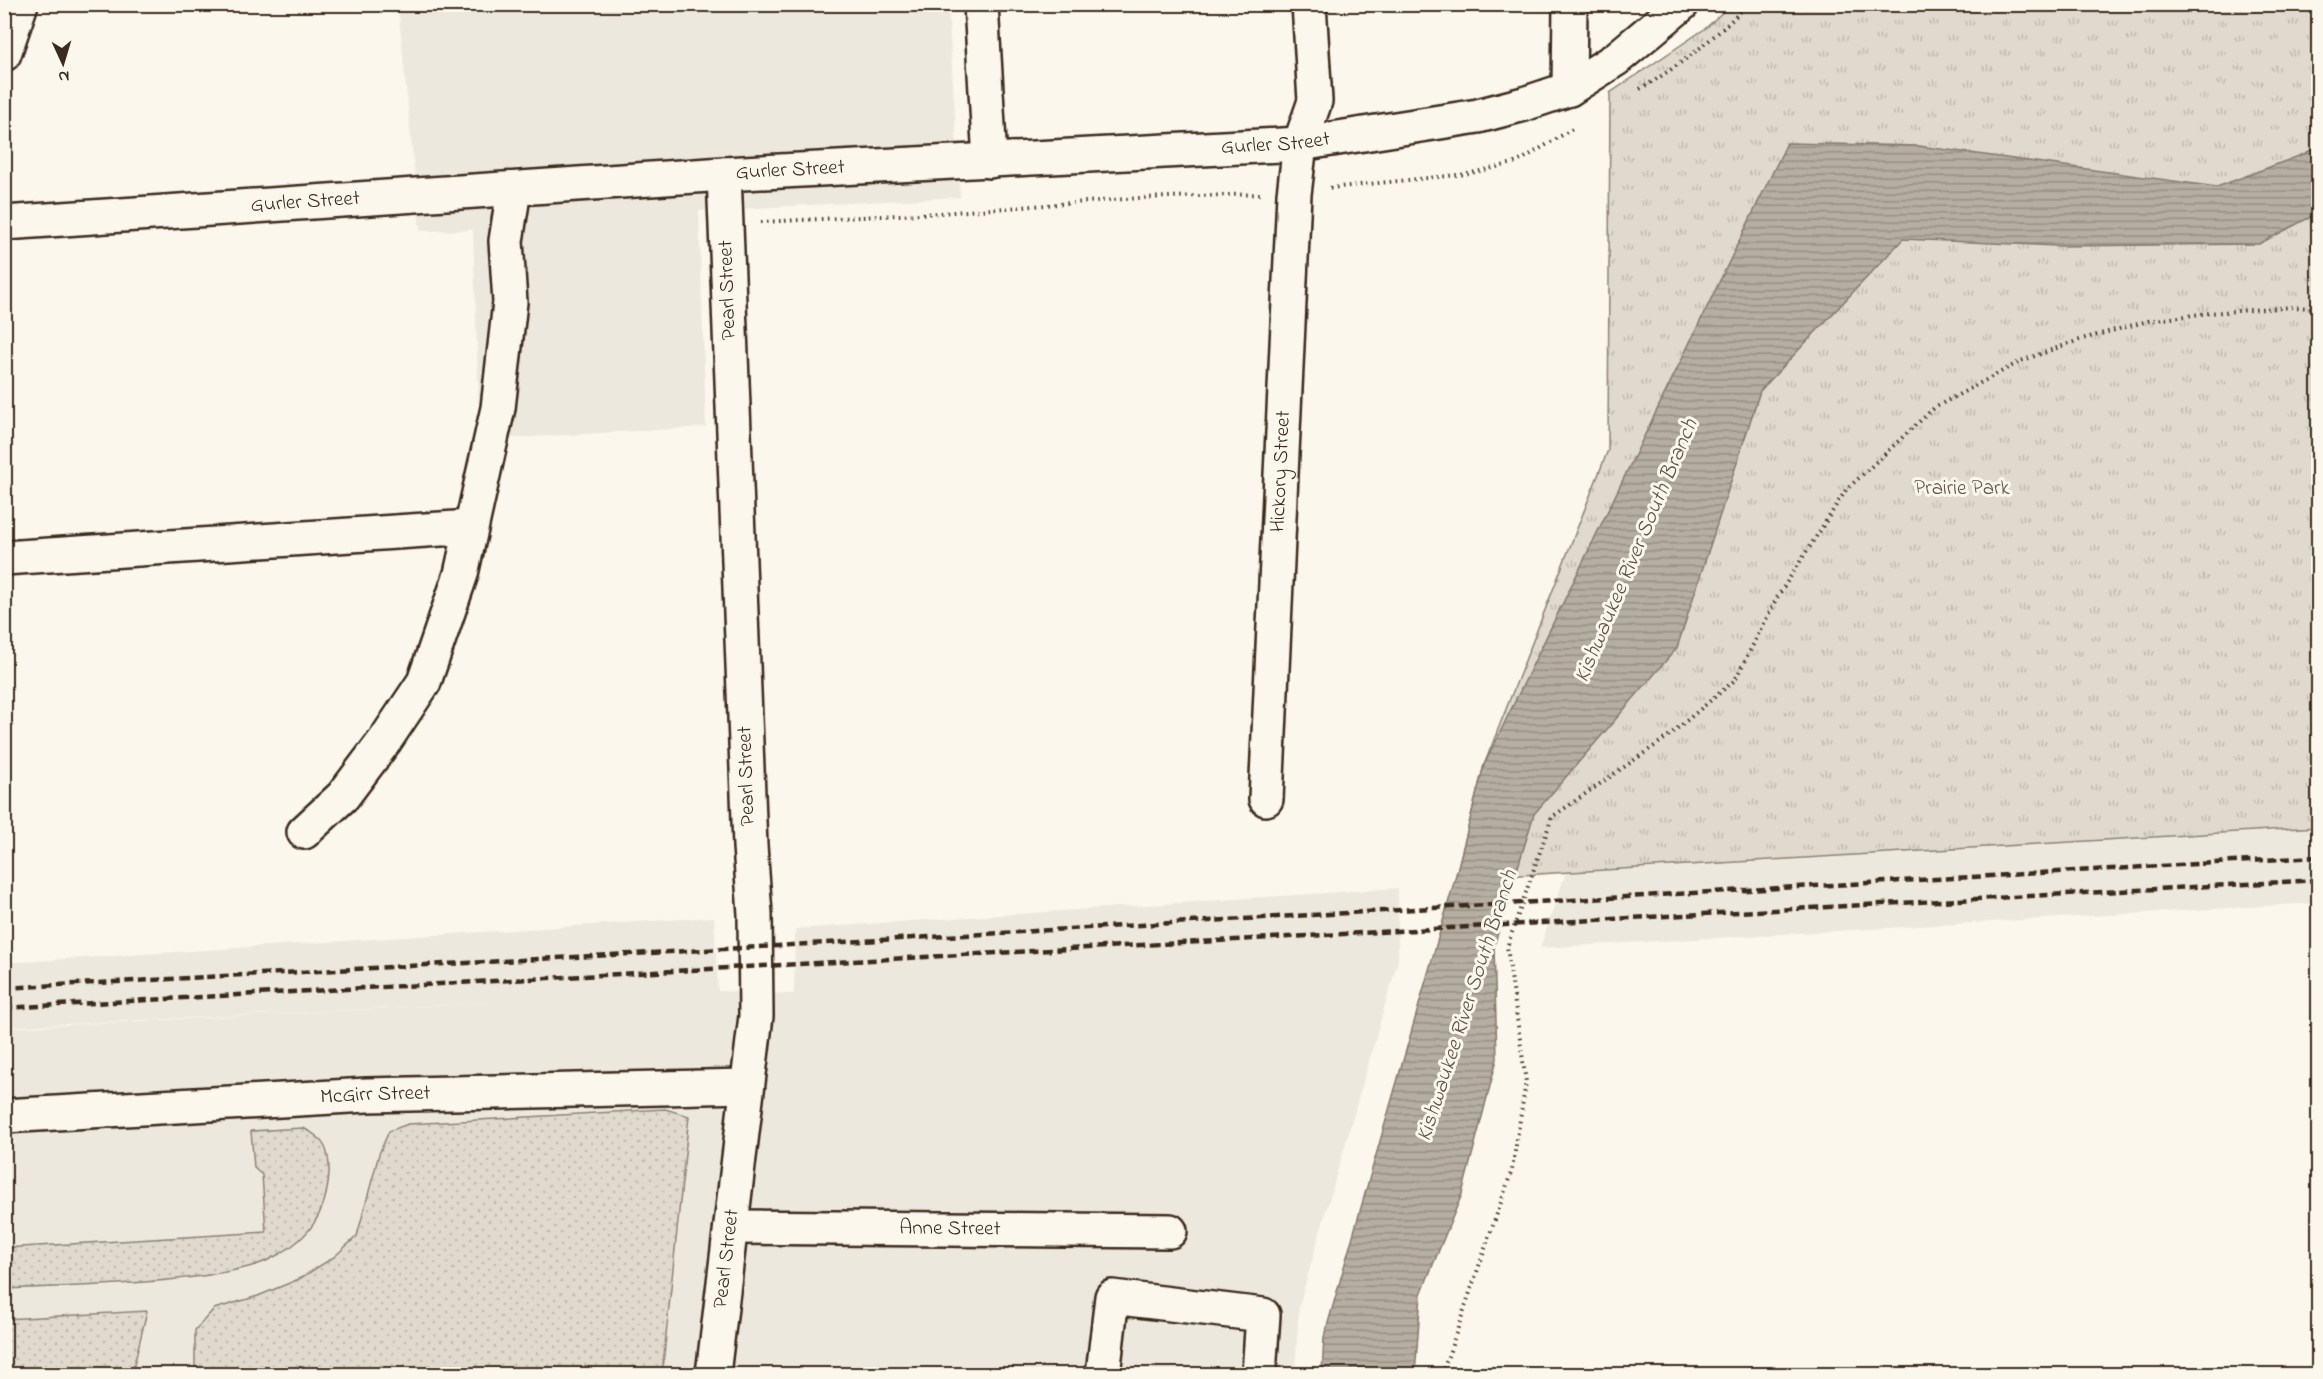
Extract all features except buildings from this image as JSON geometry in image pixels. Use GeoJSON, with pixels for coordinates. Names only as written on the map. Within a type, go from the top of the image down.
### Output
{"type":"FeatureCollection","features":[{"type":"Feature","properties":{"kind":"street"},"geometry":{"type":"LineString","coordinates":[[4,54],[21,4]]}},
{"type":"Feature","properties":{"kind":"street"},"geometry":{"type":"LineString","coordinates":[[981,4],[990,161]]}},
{"type":"Feature","properties":{"kind":"street","name":"Hickory Street"},"geometry":{"type":"LineString","coordinates":[[1266,800],[1294,194],[1300,144],[1315,101],[1309,4]]}},
{"type":"Feature","properties":{"kind":"street"},"geometry":{"type":"LineString","coordinates":[[1569,89],[1570,4]]}},
{"type":"Feature","properties":{"kind":"street","name":"Gurler Street"},"geometry":{"type":"LineString","coordinates":[[4,223],[724,174],[1300,144],[1478,116],[1569,89],[1616,59],[1682,4]]}},
{"type":"Feature","properties":{"kind":"street","name":"Pearl Street"},"geometry":{"type":"LineString","coordinates":[[713,1374],[756,1016],[755,914],[750,846],[724,174]]}},
{"type":"Feature","properties":{"kind":"street"},"geometry":{"type":"LineString","coordinates":[[304,832],[343,796],[386,740],[424,682],[461,574],[498,408],[510,302],[506,241],[514,189]]}},
{"type":"Feature","properties":{"kind":"street"},"geometry":{"type":"LineString","coordinates":[[4,558],[471,527]]}},
{"type":"Feature","properties":{"kind":"street","name":"McGirr Street"},"geometry":{"type":"LineString","coordinates":[[4,1116],[367,1095],[746,1086]]}},
{"type":"Feature","properties":{"kind":"street","name":"Anne Street"},"geometry":{"type":"LineString","coordinates":[[731,1227],[1170,1231]]}},
{"type":"Feature","properties":{"kind":"street"},"geometry":{"type":"LineString","coordinates":[[1103,1374],[1112,1298],[1263,1315],[1259,1374]]}},
{"type":"Feature","properties":{"kind":"path"},"geometry":{"type":"LineString","coordinates":[[1635,92],[1689,56],[1727,25],[1748,4]]}},
{"type":"Feature","properties":{"kind":"path"},"geometry":{"type":"LineString","coordinates":[[1331,187],[1467,174],[1518,162],[1577,126]]}},
{"type":"Feature","properties":{"kind":"path"},"geometry":{"type":"LineString","coordinates":[[726,225],[782,220],[940,213],[1139,198],[1247,194]]}},
{"type":"Feature","properties":{"kind":"path"},"geometry":{"type":"LineString","coordinates":[[1442,1374],[1512,1170],[1526,1082],[1507,947],[1552,817],[1666,738],[1735,680],[1778,596],[1846,490],[1934,408],[2021,361],[2082,339],[2148,321],[2209,313],[2319,308]]}},
{"type":"Feature","properties":{"kind":"shaded area"},"geometry":{"type":"Polygon","coordinates":[[[398,5],[948,5],[960,197],[699,211],[706,427],[480,440],[473,230],[420,231],[398,5]]]}},
{"type":"Feature","properties":{"kind":"shaded area"},"geometry":{"type":"Polygon","coordinates":[[[2318,827],[2318,903],[1540,948],[1566,872],[2318,827]]]}},
{"type":"Feature","properties":{"kind":"shaded area"},"geometry":{"type":"Polygon","coordinates":[[[1398,888],[1398,960],[1299,1306],[1295,1374],[5,1374],[5,1028],[511,1002],[5,1027],[5,963],[714,917],[718,991],[794,994],[795,929],[1398,888]]]}},
{"type":"Feature","properties":{"kind":"green space","name":"Prairie Park"},"geometry":{"type":"Polygon","coordinates":[[[1730,5],[2318,5],[2318,827],[1455,879],[1484,765],[1608,450],[1610,93],[1706,28],[1730,5]]]}},
{"type":"Feature","properties":{"kind":"green space"},"geometry":{"type":"Polygon","coordinates":[[[665,1109],[689,1116],[662,1374],[195,1374],[195,1330],[214,1309],[258,1296],[299,1279],[334,1257],[357,1236],[379,1154],[389,1131],[408,1124],[665,1109]]]}},
{"type":"Feature","properties":{"kind":"green space"},"geometry":{"type":"Polygon","coordinates":[[[303,1128],[316,1136],[325,1146],[329,1166],[327,1189],[314,1224],[297,1242],[274,1257],[242,1269],[184,1278],[107,1285],[5,1289],[5,1248],[266,1232],[262,1175],[254,1168],[251,1131],[303,1128]]]}},
{"type":"Feature","properties":{"kind":"green space"},"geometry":{"type":"Polygon","coordinates":[[[147,1311],[132,1374],[5,1374],[5,1319],[147,1311]]]}},
{"type":"Feature","properties":{"kind":"water","name":"Kishwaukee River South Branch"},"geometry":{"type":"Polygon","coordinates":[[[1787,143],[1919,146],[2217,187],[2304,154],[2318,146],[2318,213],[2259,244],[2056,246],[1903,239],[1760,391],[1677,648],[1534,814],[1494,946],[1497,1059],[1462,1194],[1421,1294],[1415,1374],[1322,1374],[1324,1337],[1455,879],[1484,765],[1787,143]]]}},
{"type":"Feature","properties":{"kind":"railway"},"geometry":{"type":"LineString","coordinates":[[4,988],[2318,857]]}},
{"type":"Feature","properties":{"kind":"railway"},"geometry":{"type":"LineString","coordinates":[[4,1008],[2318,880]]}}]}
